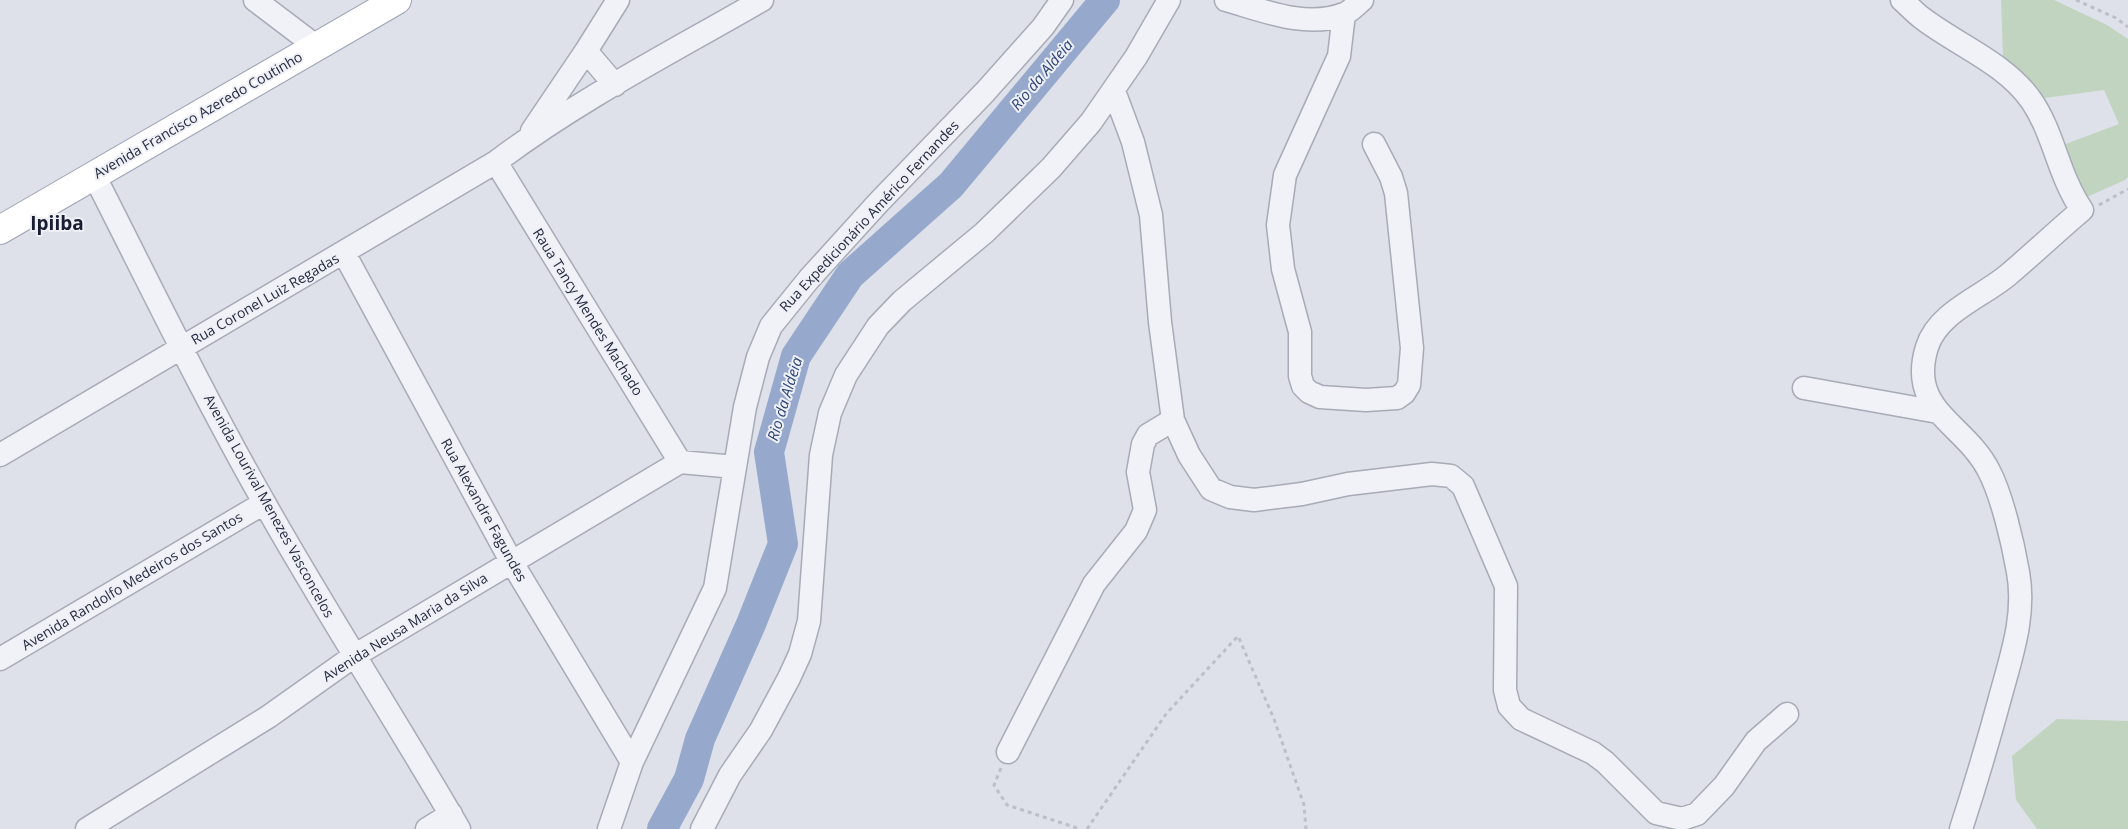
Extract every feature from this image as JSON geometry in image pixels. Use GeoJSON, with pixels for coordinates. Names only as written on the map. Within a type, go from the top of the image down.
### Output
{"type":"FeatureCollection","features":[{"type":"Feature","properties":{"kind":"main road","name":"Avenida Francisco Azeredo Coutinho"},"geometry":{"type":"LineString","coordinates":[[0,230],[397,0]]}},
{"type":"Feature","properties":{"kind":"street"},"geometry":{"type":"LineString","coordinates":[[255,0],[317,47]]}},
{"type":"Feature","properties":{"kind":"street","name":"Rua Coronel Luiz Regadas"},"geometry":{"type":"LineString","coordinates":[[528,138],[618,0]]}},
{"type":"Feature","properties":{"kind":"street","name":"Rua Coronel Luiz Regadas"},"geometry":{"type":"LineString","coordinates":[[0,455],[344,253],[496,162],[528,138],[615,85],[762,0]]}},
{"type":"Feature","properties":{"kind":"street","name":"Rua Expedicionário Américo Fernandes"},"geometry":{"type":"LineString","coordinates":[[609,829],[632,762],[715,588],[745,407],[758,356],[771,326],[809,279],[878,203],[985,92],[1043,27],[1062,0]]}},
{"type":"Feature","properties":{"kind":"street"},"geometry":{"type":"LineString","coordinates":[[702,829],[730,775],[760,730],[800,654],[809,621],[821,455],[830,414],[846,375],[865,345],[884,320],[902,301],[984,233],[1050,168],[1091,122],[1114,91],[1169,0]]}},
{"type":"Feature","properties":{"kind":"street"},"geometry":{"type":"LineString","coordinates":[[1226,0],[1289,17],[1316,19],[1344,14],[1362,0]]}},
{"type":"Feature","properties":{"kind":"street"},"geometry":{"type":"LineString","coordinates":[[1902,0],[1921,18],[2012,78],[2031,99],[2044,123],[2067,185],[2082,210],[2007,276],[1944,320],[1934,332],[1927,346],[1923,380],[1929,399],[1938,412],[1976,451],[1988,469],[1998,490],[2018,572],[2021,609],[2012,651],[1961,829]]}},
{"type":"Feature","properties":{"kind":"street"},"geometry":{"type":"LineString","coordinates":[[1344,14],[1339,56],[1286,175],[1278,226],[1283,269],[1300,332],[1300,376],[1303,386],[1309,392],[1320,397],[1366,400],[1397,398],[1404,393],[1409,385],[1412,348],[1396,193],[1391,177],[1374,144]]}},
{"type":"Feature","properties":{"kind":"street"},"geometry":{"type":"LineString","coordinates":[[586,51],[615,85]]}},
{"type":"Feature","properties":{"kind":"street"},"geometry":{"type":"LineString","coordinates":[[1114,91],[1133,142],[1152,215],[1160,322],[1173,420],[1189,455],[1211,490],[1230,497],[1254,500],[1302,494],[1348,484],[1432,474],[1451,476],[1463,486],[1506,586],[1505,690],[1509,706],[1521,719],[1594,753],[1656,812],[1682,819],[1697,814],[1724,786],[1756,741],[1787,714]]}},
{"type":"Feature","properties":{"kind":"street","name":"Raua Tancy Mendes Machado"},"geometry":{"type":"LineString","coordinates":[[496,162],[680,462]]}},
{"type":"Feature","properties":{"kind":"street","name":"Avenida Lourival Menezes Vasconcelos"},"geometry":{"type":"LineString","coordinates":[[94,175],[181,348],[264,503],[455,822]]}},
{"type":"Feature","properties":{"kind":"street","name":"Rua Alexandre Fagundes"},"geometry":{"type":"LineString","coordinates":[[344,253],[511,561],[632,762]]}},
{"type":"Feature","properties":{"kind":"street"},"geometry":{"type":"LineString","coordinates":[[1804,388],[1938,412]]}},
{"type":"Feature","properties":{"kind":"street"},"geometry":{"type":"LineString","coordinates":[[1008,752],[1094,584],[1136,531],[1145,510],[1138,472],[1143,444],[1148,435],[1173,420]]}},
{"type":"Feature","properties":{"kind":"street"},"geometry":{"type":"LineString","coordinates":[[680,462],[735,467]]}},
{"type":"Feature","properties":{"kind":"street","name":"Avenida Neusa Maria da Silva"},"geometry":{"type":"LineString","coordinates":[[88,829],[268,717],[354,656],[680,462]]}},
{"type":"Feature","properties":{"kind":"street","name":"Avenida Randolfo Medeiros dos Santos"},"geometry":{"type":"LineString","coordinates":[[0,659],[264,503]]}},
{"type":"Feature","properties":{"kind":"street"},"geometry":{"type":"LineString","coordinates":[[427,829],[455,822]]}},
{"type":"Feature","properties":{"kind":"path"},"geometry":{"type":"LineString","coordinates":[[2076,0],[2116,18],[2128,26]]}},
{"type":"Feature","properties":{"kind":"path"},"geometry":{"type":"LineString","coordinates":[[2082,210],[2101,204],[2128,189]]}},
{"type":"Feature","properties":{"kind":"path"},"geometry":{"type":"LineString","coordinates":[[1087,829],[1166,714],[1238,636],[1274,718],[1304,804],[1306,829]]}},
{"type":"Feature","properties":{"kind":"path"},"geometry":{"type":"LineString","coordinates":[[1008,752],[994,784],[1007,805],[1080,829]]}},
{"type":"Feature","properties":{"kind":"green space"},"geometry":{"type":"Polygon","coordinates":[[[2001,0],[2054,0],[2107,25],[2128,39],[2128,177],[2125,180],[2087,197],[2063,145],[2119,124],[2104,90],[2045,98],[2003,56],[2001,0]]]}},
{"type":"Feature","properties":{"kind":"green space"},"geometry":{"type":"Polygon","coordinates":[[[2057,719],[2128,721],[2128,829],[2037,829],[2016,800],[2012,756],[2057,719]]]}},
{"type":"Feature","properties":{"kind":"waterway","name":"Rio da Aldeia"},"geometry":{"type":"LineString","coordinates":[[662,829],[689,779],[700,739],[751,624],[783,544],[769,452],[796,356],[850,275],[951,185],[1105,0]]}},
{"type":"Feature","properties":{"kind":"district","name":"Ipiiba"},"geometry":{"type":"Point","coordinates":[57,223]}}]}
